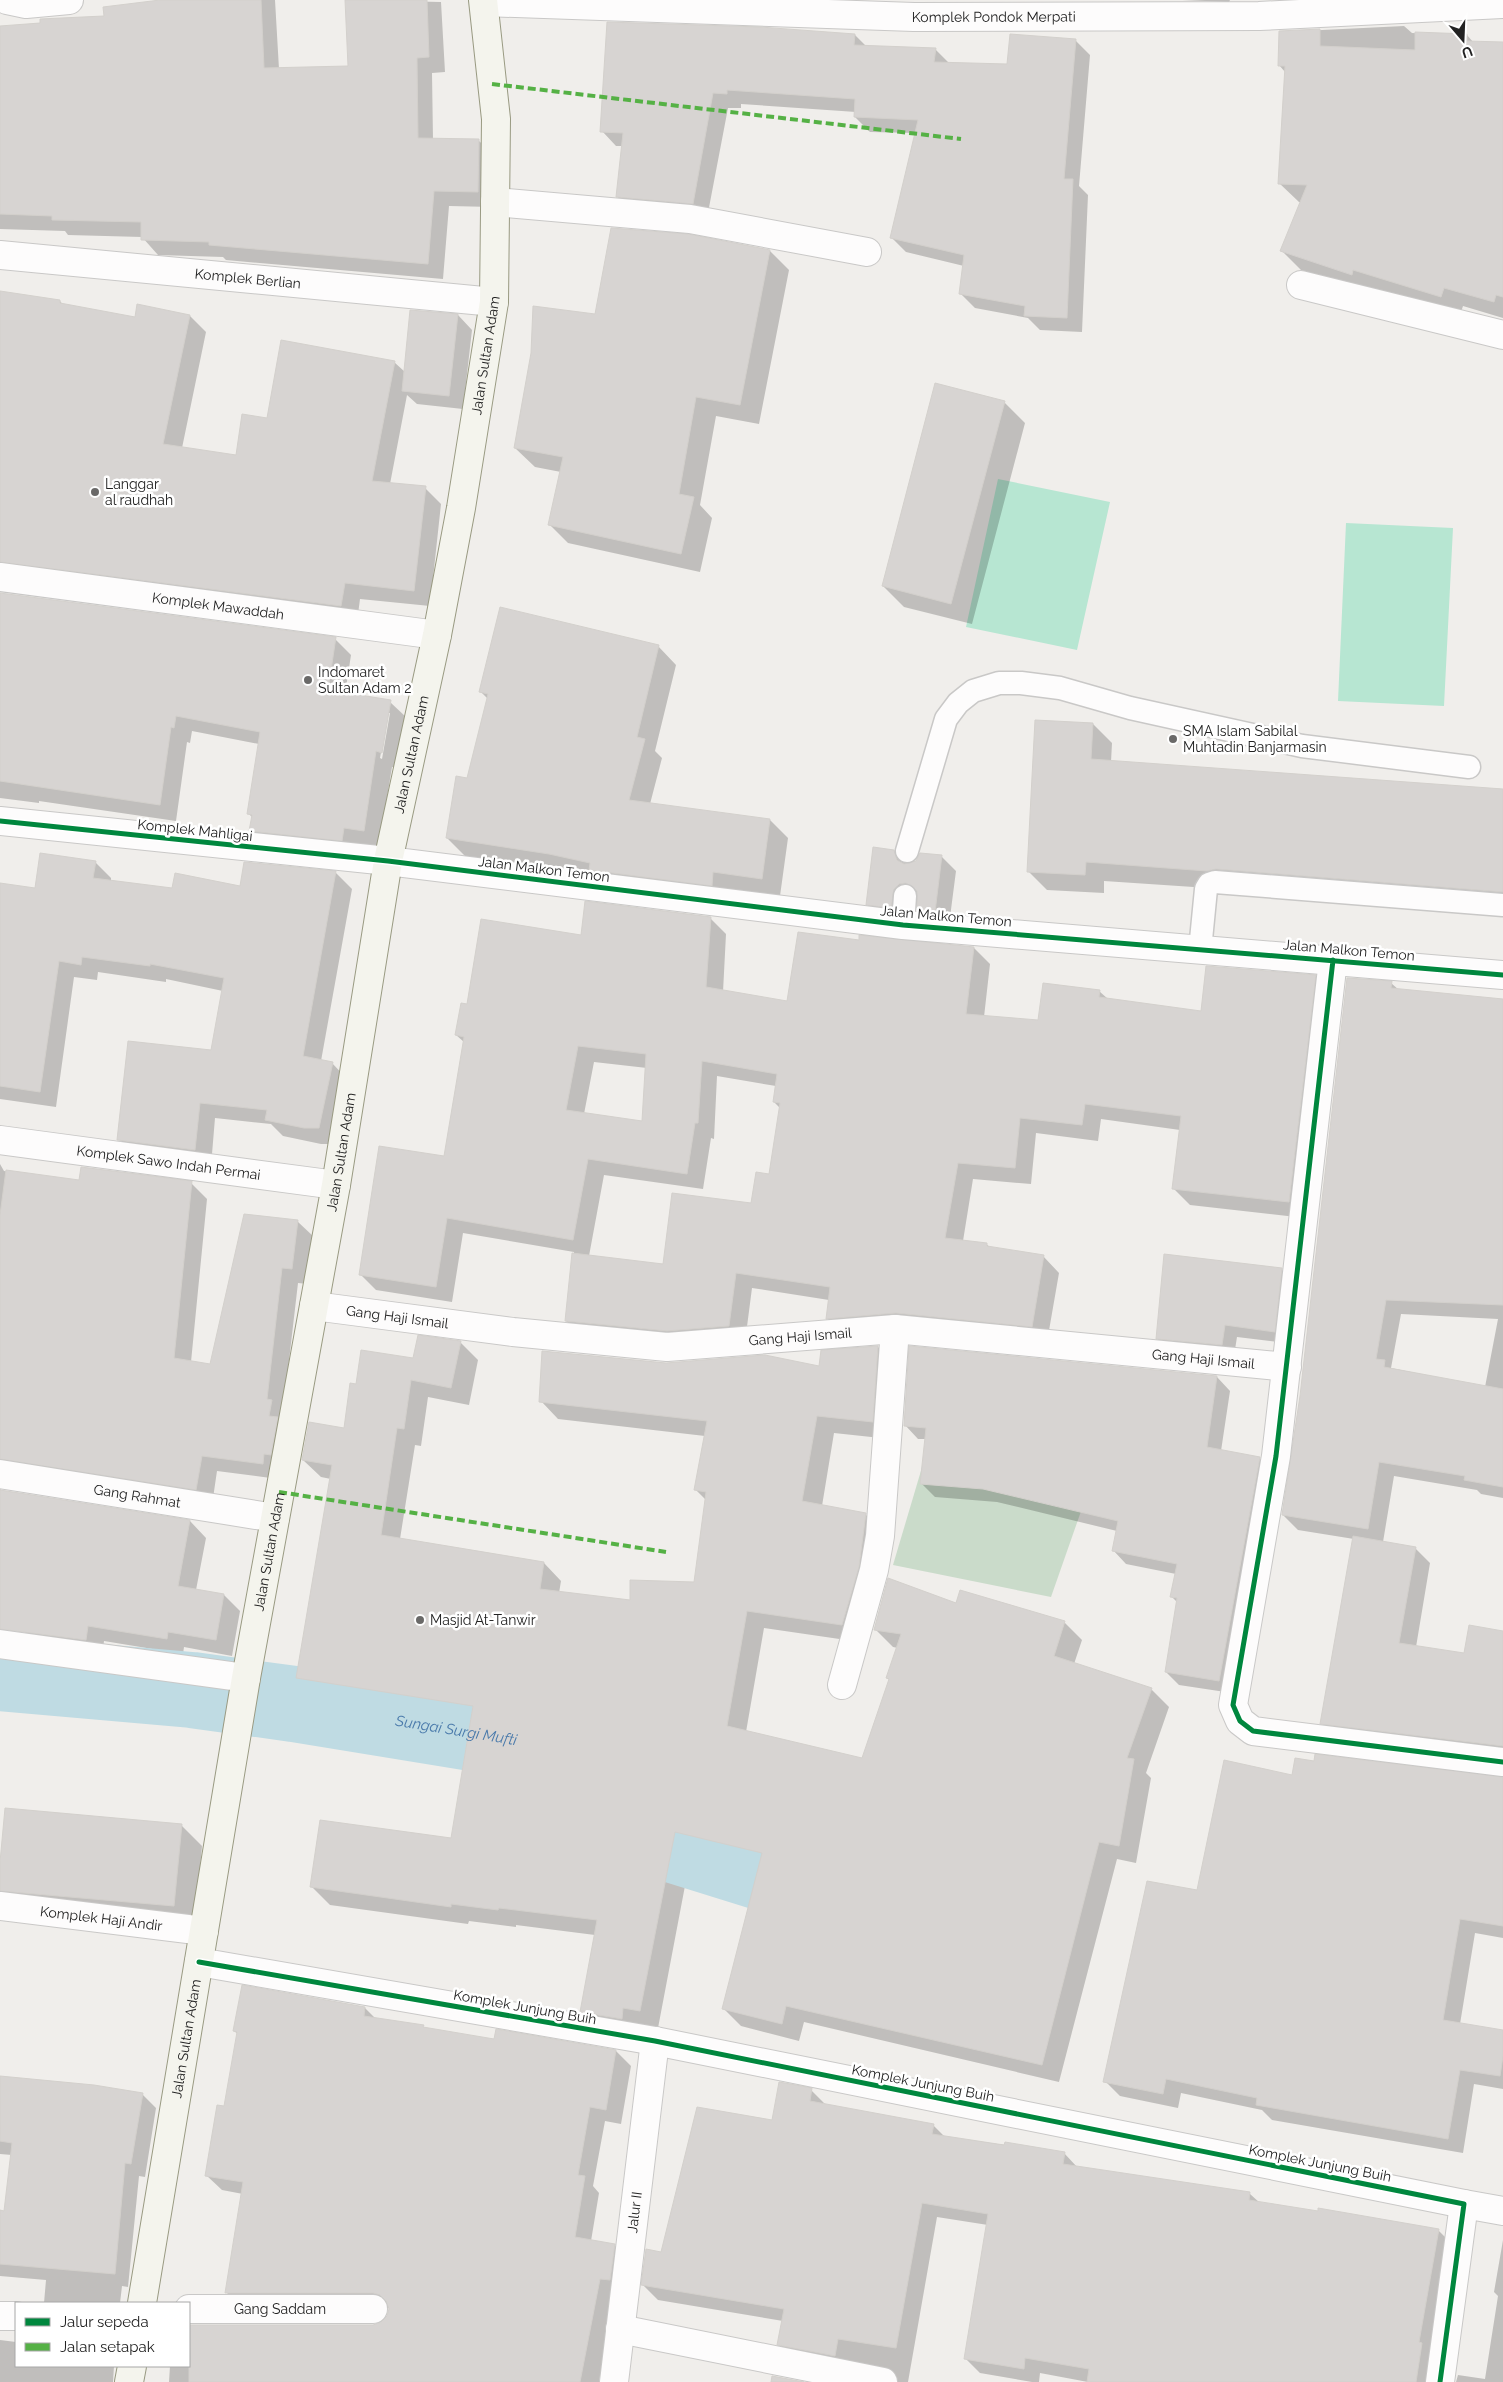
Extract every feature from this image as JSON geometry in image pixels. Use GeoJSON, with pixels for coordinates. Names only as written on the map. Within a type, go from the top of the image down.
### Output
{"type":"FeatureCollection","features":[{"type":"Feature","properties":{"kind":"main road","name":"Jalan Sultan Adam"},"geometry":{"type":"LineString","coordinates":[[142,2302],[237,1731],[336,1185],[388,861],[437,635],[461,508],[494,302],[496,119],[483,1]]}},
{"type":"Feature","properties":{"kind":"main road"},"geometry":{"type":"LineString","coordinates":[[129,2382],[132,2367]]}},
{"type":"Feature","properties":{"kind":"street"},"geometry":{"type":"LineString","coordinates":[[7,0],[26,4],[69,0]]}},
{"type":"Feature","properties":{"kind":"street","name":"Komplek Pondok Merpati"},"geometry":{"type":"LineString","coordinates":[[483,1],[914,17],[1503,4]]}},
{"type":"Feature","properties":{"kind":"street"},"geometry":{"type":"LineString","coordinates":[[495,202],[690,219],[867,252]]}},
{"type":"Feature","properties":{"kind":"street","name":"Komplek Berlian"},"geometry":{"type":"LineString","coordinates":[[0,255],[494,302]]}},
{"type":"Feature","properties":{"kind":"street"},"geometry":{"type":"LineString","coordinates":[[1301,285],[1503,335]]}},
{"type":"Feature","properties":{"kind":"street","name":"Komplek Mawaddah"},"geometry":{"type":"LineString","coordinates":[[0,576],[437,635]]}},
{"type":"Feature","properties":{"kind":"street","name":"Komplek Mahligai"},"geometry":{"type":"LineString","coordinates":[[0,821],[388,861]]}},
{"type":"Feature","properties":{"kind":"street","name":"Jalan Malkon Temon"},"geometry":{"type":"LineString","coordinates":[[388,861],[903,925],[1503,975]]}},
{"type":"Feature","properties":{"kind":"street"},"geometry":{"type":"LineString","coordinates":[[1333,960],[1276,1456],[1234,1705],[1240,1721],[1253,1732],[1503,1762]]}},
{"type":"Feature","properties":{"kind":"street","name":"Komplek Sawo Indah Permai"},"geometry":{"type":"LineString","coordinates":[[0,1140],[336,1185]]}},
{"type":"Feature","properties":{"kind":"street","name":"Gang Haji Ismail"},"geometry":{"type":"LineString","coordinates":[[314,1306],[513,1332],[667,1347],[895,1329],[1287,1367]]}},
{"type":"Feature","properties":{"kind":"street"},"geometry":{"type":"LineString","coordinates":[[842,1685],[874,1570],[880,1536],[895,1329]]}},
{"type":"Feature","properties":{"kind":"street","name":"Gang Rahmat"},"geometry":{"type":"LineString","coordinates":[[0,1474],[275,1518]]}},
{"type":"Feature","properties":{"kind":"street"},"geometry":{"type":"LineString","coordinates":[[0,1644],[246,1682]]}},
{"type":"Feature","properties":{"kind":"street","name":"Komplek Haji Andir"},"geometry":{"type":"LineString","coordinates":[[0,1906],[204,1931]]}},
{"type":"Feature","properties":{"kind":"street","name":"Komplek Junjung Buih"},"geometry":{"type":"LineString","coordinates":[[199,1962],[655,2041],[1503,2211]]}},
{"type":"Feature","properties":{"kind":"street","name":"Jalur II"},"geometry":{"type":"LineString","coordinates":[[614,2382],[655,2041]]}},
{"type":"Feature","properties":{"kind":"street"},"geometry":{"type":"LineString","coordinates":[[1440,2382],[1464,2204]]}},
{"type":"Feature","properties":{"kind":"street","name":"Gang Saddam"},"geometry":{"type":"LineString","coordinates":[[190,2309],[373,2309]]}},
{"type":"Feature","properties":{"kind":"street"},"geometry":{"type":"LineString","coordinates":[[0,2316],[15,2316]]}},
{"type":"Feature","properties":{"kind":"street"},"geometry":{"type":"LineString","coordinates":[[620,2329],[883,2382]]}},
{"type":"Feature","properties":{"kind":"lane"},"geometry":{"type":"LineString","coordinates":[[907,851],[946,719],[958,703],[973,691],[999,683],[1021,683],[1060,688],[1130,708],[1302,746],[1469,767]]}},
{"type":"Feature","properties":{"kind":"lane"},"geometry":{"type":"LineString","coordinates":[[1200,950],[1206,890],[1209,884],[1215,882],[1503,904]]}},
{"type":"Feature","properties":{"kind":"lane"},"geometry":{"type":"LineString","coordinates":[[903,925],[905,896]]}},
{"type":"Feature","properties":{"kind":"green space"},"geometry":{"type":"Polygon","coordinates":[[[998,479],[1110,502],[1077,650],[966,627],[998,479]]]}},
{"type":"Feature","properties":{"kind":"green space"},"geometry":{"type":"Polygon","coordinates":[[[1346,523],[1453,528],[1444,706],[1338,701],[1346,523]]]}},
{"type":"Feature","properties":{"kind":"green space"},"geometry":{"type":"Polygon","coordinates":[[[923,1464],[1093,1477],[1051,1597],[893,1565],[923,1464]]]}},
{"type":"Feature","properties":{"kind":"building"},"geometry":{"type":"Polygon","coordinates":[[[160,0],[261,0],[264,68],[348,66],[345,0],[427,0],[429,57],[417,58],[418,138],[479,139],[478,192],[434,191],[428,264],[209,245],[209,242],[141,240],[141,222],[52,220],[52,216],[0,214],[0,26],[40,23],[40,19],[104,16],[103,7],[160,0]]]}},
{"type":"Feature","properties":{"kind":"building"},"geometry":{"type":"Polygon","coordinates":[[[607,22],[760,27],[855,34],[854,45],[936,48],[934,62],[1007,64],[1010,34],[1076,39],[1064,179],[1073,179],[1067,318],[1024,316],[1025,306],[959,294],[964,255],[890,238],[918,120],[854,117],[855,99],[727,90],[727,94],[713,93],[693,204],[616,197],[623,133],[600,132],[607,22]]]}},
{"type":"Feature","properties":{"kind":"building"},"geometry":{"type":"Polygon","coordinates":[[[1320,29],[1320,46],[1415,50],[1415,32],[1467,34],[1467,41],[1503,42],[1503,297],[1496,295],[1494,302],[1444,288],[1441,297],[1353,270],[1352,275],[1280,251],[1307,185],[1278,184],[1285,66],[1278,66],[1279,31],[1320,29]]]}},
{"type":"Feature","properties":{"kind":"building"},"geometry":{"type":"Polygon","coordinates":[[[611,228],[688,234],[770,250],[740,405],[696,397],[679,494],[694,497],[681,554],[548,525],[563,457],[514,448],[531,353],[533,306],[595,314],[611,228]]]}},
{"type":"Feature","properties":{"kind":"building"},"geometry":{"type":"Polygon","coordinates":[[[0,291],[60,300],[60,303],[135,317],[137,304],[190,315],[163,444],[236,455],[242,414],[267,418],[281,340],[395,361],[372,481],[426,486],[414,591],[345,583],[341,606],[0,562],[0,291]]]}},
{"type":"Feature","properties":{"kind":"building"},"geometry":{"type":"Polygon","coordinates":[[[410,310],[458,314],[449,396],[402,391],[410,310]]]}},
{"type":"Feature","properties":{"kind":"building"},"geometry":{"type":"Polygon","coordinates":[[[935,383],[1005,401],[951,604],[882,586],[935,383]]]}},
{"type":"Feature","properties":{"kind":"building"},"geometry":{"type":"Polygon","coordinates":[[[0,593],[336,637],[328,690],[391,700],[382,753],[376,751],[364,831],[344,828],[342,841],[249,831],[252,815],[247,814],[260,732],[176,716],[174,728],[171,727],[160,805],[0,781],[0,593]]]}},
{"type":"Feature","properties":{"kind":"building"},"geometry":{"type":"Polygon","coordinates":[[[500,607],[659,645],[637,737],[645,739],[629,800],[770,819],[762,879],[713,872],[712,886],[589,870],[590,863],[549,854],[446,838],[456,776],[467,778],[488,694],[479,692],[500,607]]]}},
{"type":"Feature","properties":{"kind":"building"},"geometry":{"type":"Polygon","coordinates":[[[1035,720],[1093,723],[1091,759],[1503,789],[1503,892],[1216,869],[1207,871],[1086,862],[1085,875],[1027,872],[1035,720]]]}},
{"type":"Feature","properties":{"kind":"building"},"geometry":{"type":"Polygon","coordinates":[[[873,847],[894,850],[897,860],[904,864],[916,861],[920,853],[942,855],[935,912],[917,910],[917,891],[906,883],[899,884],[894,889],[891,908],[866,905],[873,847]]]}},
{"type":"Feature","properties":{"kind":"building"},"geometry":{"type":"Polygon","coordinates":[[[40,853],[96,861],[93,878],[172,888],[175,873],[240,886],[244,862],[336,871],[303,1056],[333,1062],[319,1128],[304,1128],[265,1120],[267,1110],[200,1103],[195,1150],[117,1140],[128,1041],[211,1050],[224,978],[150,964],[150,966],[82,957],[81,965],[59,961],[40,1092],[0,1086],[0,883],[35,888],[40,853]]]}},
{"type":"Feature","properties":{"kind":"building"},"geometry":{"type":"Polygon","coordinates":[[[585,901],[711,917],[706,987],[787,1001],[798,932],[859,940],[859,935],[974,947],[966,1014],[1038,1020],[1043,983],[1100,990],[1099,997],[1201,1011],[1206,966],[1316,975],[1289,1202],[1172,1189],[1181,1116],[1085,1104],[1082,1125],[1020,1118],[1015,1168],[958,1163],[945,1238],[987,1243],[987,1246],[1044,1255],[1032,1327],[896,1313],[826,1319],[830,1287],[736,1273],[729,1326],[667,1331],[565,1321],[572,1253],[663,1264],[672,1193],[751,1203],[756,1172],[769,1174],[780,1103],[773,1102],[777,1074],[702,1061],[698,1123],[695,1123],[687,1174],[588,1159],[573,1240],[447,1218],[436,1287],[359,1275],[379,1146],[444,1156],[464,1037],[455,1035],[461,1003],[467,1004],[481,919],[581,935],[585,901]],[[578,1046],[566,1110],[642,1121],[646,1054],[578,1046]]]}},
{"type":"Feature","properties":{"kind":"building"},"geometry":{"type":"Polygon","coordinates":[[[1347,978],[1392,981],[1391,988],[1503,999],[1503,1305],[1386,1300],[1376,1359],[1385,1360],[1384,1367],[1503,1389],[1503,1487],[1464,1480],[1465,1476],[1379,1462],[1368,1529],[1282,1515],[1300,1396],[1347,978]]]}},
{"type":"Feature","properties":{"kind":"building"},"geometry":{"type":"Polygon","coordinates":[[[81,1167],[192,1181],[174,1358],[210,1364],[244,1214],[298,1220],[292,1269],[282,1268],[267,1399],[272,1400],[269,1416],[278,1417],[271,1455],[264,1454],[263,1464],[202,1456],[196,1490],[0,1459],[0,1215],[6,1170],[79,1180],[81,1167]]]}},
{"type":"Feature","properties":{"kind":"building"},"geometry":{"type":"Polygon","coordinates":[[[1164,1254],[1282,1268],[1275,1332],[1225,1325],[1222,1345],[1156,1339],[1164,1254]]]}},
{"type":"Feature","properties":{"kind":"building"},"geometry":{"type":"Polygon","coordinates":[[[418,1335],[461,1341],[451,1388],[411,1380],[404,1429],[397,1428],[381,1535],[544,1562],[540,1589],[630,1600],[630,1580],[694,1582],[706,1492],[694,1490],[707,1421],[539,1402],[542,1351],[666,1363],[765,1355],[819,1366],[821,1350],[878,1346],[873,1422],[817,1416],[802,1501],[866,1513],[859,1567],[842,1625],[747,1611],[727,1726],[862,1758],[889,1679],[886,1678],[901,1634],[874,1630],[888,1578],[956,1603],[960,1590],[1065,1621],[1054,1656],[1152,1688],[1127,1758],[1134,1759],[1119,1846],[1099,1842],[1042,2065],[786,2006],[782,2024],[722,2009],[762,1853],[675,1832],[640,2011],[623,2008],[622,2019],[580,2012],[597,1920],[499,1908],[498,1910],[451,1904],[451,1907],[310,1887],[320,1820],[451,1838],[473,1706],[296,1678],[332,1465],[302,1460],[309,1422],[344,1428],[350,1383],[356,1384],[361,1350],[413,1358],[418,1335]]]}},
{"type":"Feature","properties":{"kind":"building"},"geometry":{"type":"Polygon","coordinates":[[[909,1346],[1217,1376],[1207,1447],[1260,1457],[1219,1681],[1165,1672],[1177,1598],[1170,1597],[1177,1564],[1112,1551],[1118,1521],[983,1489],[920,1484],[926,1428],[904,1426],[909,1346]]]}},
{"type":"Feature","properties":{"kind":"building"},"geometry":{"type":"Polygon","coordinates":[[[0,1490],[190,1520],[178,1586],[224,1594],[216,1640],[168,1632],[167,1639],[88,1626],[86,1640],[0,1629],[0,1490]]]}},
{"type":"Feature","properties":{"kind":"building"},"geometry":{"type":"Polygon","coordinates":[[[1353,1536],[1416,1547],[1399,1643],[1464,1653],[1469,1625],[1503,1631],[1503,1746],[1320,1724],[1353,1536]]]}},
{"type":"Feature","properties":{"kind":"building"},"geometry":{"type":"Polygon","coordinates":[[[1315,1754],[1503,1777],[1503,1926],[1460,1919],[1443,2020],[1503,2030],[1503,2056],[1500,2076],[1460,2070],[1448,2139],[1256,2105],[1257,2098],[1166,2079],[1163,2094],[1103,2082],[1147,1881],[1197,1890],[1224,1760],[1292,1775],[1295,1758],[1314,1761],[1315,1754]]]}},
{"type":"Feature","properties":{"kind":"building"},"geometry":{"type":"Polygon","coordinates":[[[5,1808],[182,1824],[174,1906],[0,1891],[0,1862],[5,1808]]]}},
{"type":"Feature","properties":{"kind":"building"},"geometry":{"type":"Polygon","coordinates":[[[242,1985],[365,2007],[364,2016],[424,2025],[423,2027],[494,2039],[496,2029],[616,2050],[606,2110],[590,2107],[578,2175],[585,2176],[575,2237],[615,2244],[610,2280],[600,2279],[580,2382],[189,2382],[190,2325],[373,2325],[381,2322],[387,2316],[389,2309],[386,2301],[380,2295],[373,2293],[225,2293],[243,2182],[205,2176],[217,2105],[224,2106],[237,2032],[233,2031],[242,1985]]]}},
{"type":"Feature","properties":{"kind":"building"},"geometry":{"type":"Polygon","coordinates":[[[0,2076],[94,2085],[143,2093],[131,2164],[125,2163],[115,2274],[0,2264],[0,2210],[4,2211],[12,2143],[0,2141],[0,2076]]]}},
{"type":"Feature","properties":{"kind":"building"},"geometry":{"type":"Polygon","coordinates":[[[779,2082],[812,2088],[810,2101],[934,2124],[932,2134],[1004,2145],[1005,2142],[1065,2152],[1063,2164],[1250,2192],[1249,2200],[1318,2211],[1318,2208],[1439,2229],[1419,2342],[1422,2343],[1416,2382],[1087,2382],[1089,2369],[1025,2358],[1024,2369],[964,2359],[988,2214],[922,2203],[896,2348],[838,2339],[835,2356],[777,2345],[784,2309],[641,2285],[646,2249],[661,2252],[697,2107],[772,2120],[779,2082]]]}},
{"type":"Feature","properties":{"kind":"building"},"geometry":{"type":"Polygon","coordinates":[[[772,2376],[804,2382],[771,2382],[772,2376]]]}},
{"type":"Feature","properties":{"kind":"waterway","name":"Sungai Surgi Mufti"},"geometry":{"type":"LineString","coordinates":[[0,1673],[192,1690],[294,1704],[607,1755],[680,1769],[664,1842],[770,1875],[808,1847]]}},
{"type":"Feature","properties":{"kind":"marked path"},"geometry":{"type":"LineString","coordinates":[[492,84],[961,139]]}},
{"type":"Feature","properties":{"kind":"marked path"},"geometry":{"type":"LineString","coordinates":[[279,1492],[666,1552]]}},
{"type":"Feature","properties":{"kind":"cycle path"},"geometry":{"type":"LineString","coordinates":[[0,821],[388,861],[903,925],[1503,975]]}},
{"type":"Feature","properties":{"kind":"cycle path"},"geometry":{"type":"LineString","coordinates":[[1333,960],[1276,1456],[1233,1705],[1240,1721],[1253,1731],[1503,1762]]}},
{"type":"Feature","properties":{"kind":"cycle path"},"geometry":{"type":"LineString","coordinates":[[199,1962],[655,2041],[1464,2204],[1440,2382]]}},
{"type":"Feature","properties":{"kind":"place","name":"Langgar al raudhah"},"geometry":{"type":"Point","coordinates":[95,492]}},
{"type":"Feature","properties":{"kind":"place","name":"Indomaret Sultan Adam 2"},"geometry":{"type":"Point","coordinates":[308,680]}},
{"type":"Feature","properties":{"kind":"place","name":"SMA Islam Sabilal Muhtadin Banjarmasin"},"geometry":{"type":"Point","coordinates":[1173,739]}},
{"type":"Feature","properties":{"kind":"place","name":"Masjid At-Tanwir"},"geometry":{"type":"Point","coordinates":[420,1620]}}]}
